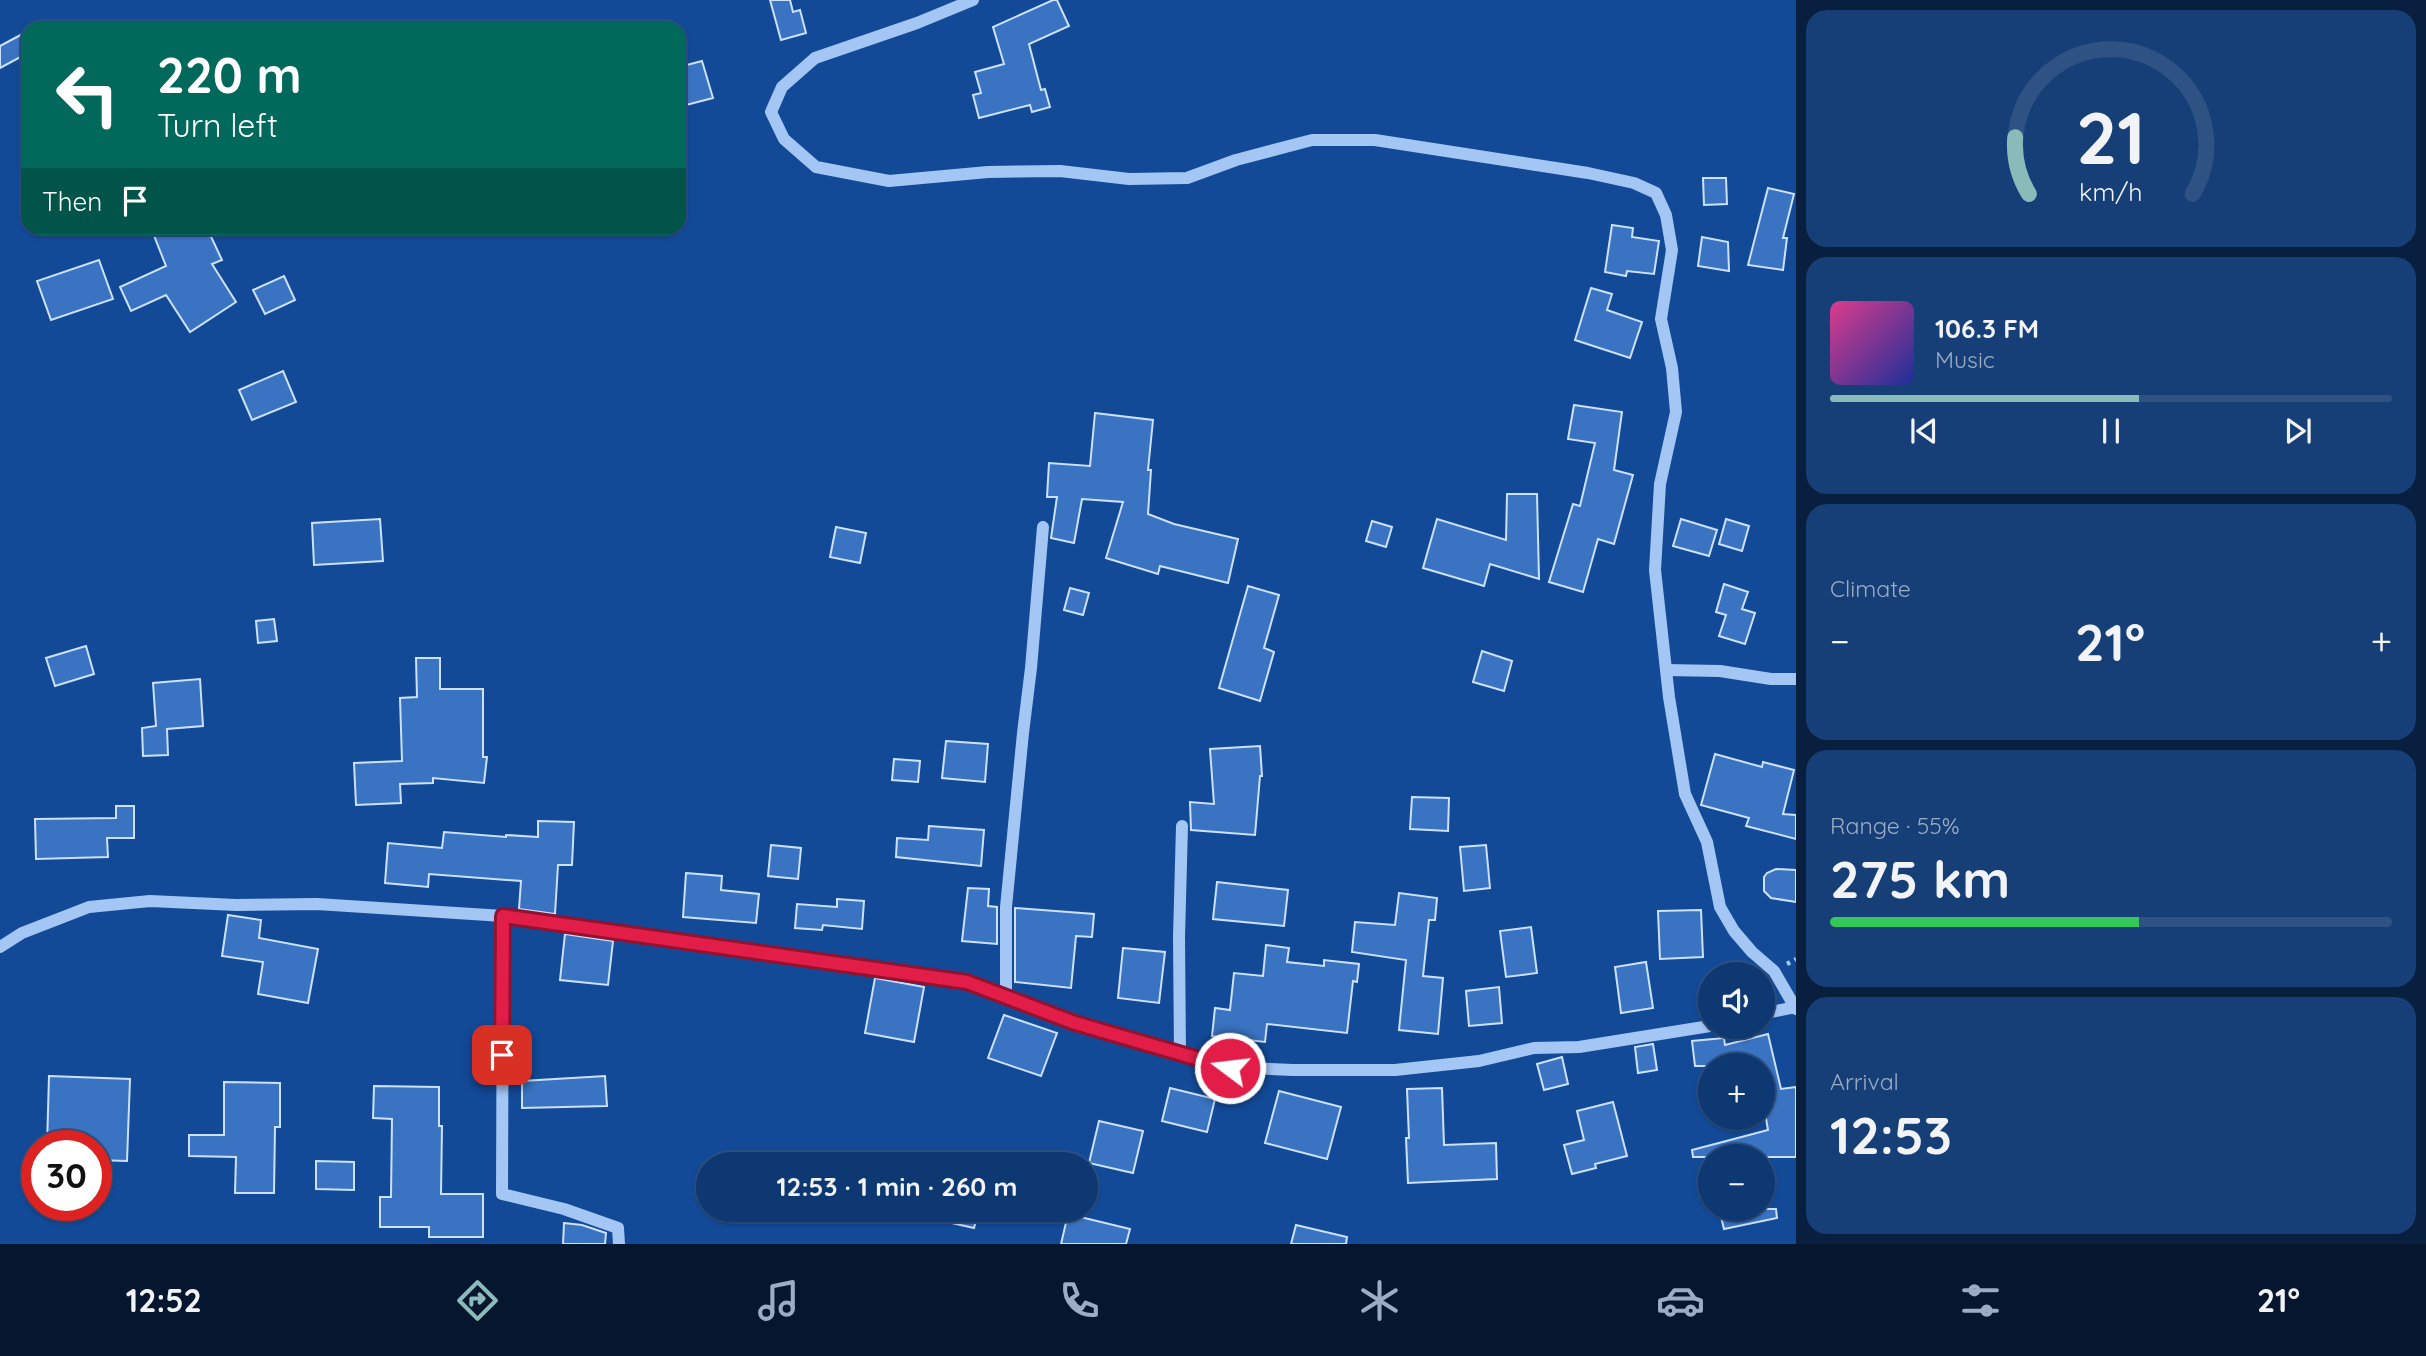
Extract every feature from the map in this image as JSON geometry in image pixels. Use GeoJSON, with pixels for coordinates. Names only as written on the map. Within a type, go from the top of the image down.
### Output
{"type":"FeatureCollection","features":[{"type":"Feature","properties":{"kind":"street"},"geometry":{"type":"LineString","coordinates":[[973,0],[917,23],[815,58],[782,87],[771,112],[784,139],[816,167],[890,181],[988,172],[1060,172],[1129,179],[1186,178],[1236,160],[1311,141],[1375,140],[1588,173],[1634,183],[1656,194],[1666,215],[1672,250],[1661,319],[1672,368],[1676,412],[1660,484],[1655,570],[1666,670],[1685,794],[1707,842],[1720,907],[1734,931],[1752,952],[1774,971],[1796,1008],[1775,1012]]}},
{"type":"Feature","properties":{"kind":"street"},"geometry":{"type":"LineString","coordinates":[[1006,996],[1006,906],[1043,527]]}},
{"type":"Feature","properties":{"kind":"street"},"geometry":{"type":"LineString","coordinates":[[1666,670],[1720,671],[1772,679],[1796,679]]}},
{"type":"Feature","properties":{"kind":"street"},"geometry":{"type":"LineString","coordinates":[[1180,1054],[1178,937],[1182,825]]}},
{"type":"Feature","properties":{"kind":"street"},"geometry":{"type":"LineString","coordinates":[[0,947],[22,933],[89,907],[150,901],[236,905],[317,904],[503,916],[967,982],[1075,1023],[1230,1068],[1395,1070],[1479,1061],[1534,1048],[1579,1047],[1698,1028]]}},
{"type":"Feature","properties":{"kind":"street"},"geometry":{"type":"LineString","coordinates":[[503,916],[502,1194],[564,1209],[618,1228],[619,1244]]}},
{"type":"Feature","properties":{"kind":"building"},"geometry":{"type":"Polygon","coordinates":[[[770,0],[790,0],[793,12],[800,10],[806,33],[781,40],[770,0]]]}},
{"type":"Feature","properties":{"kind":"building"},"geometry":{"type":"Polygon","coordinates":[[[1057,0],[1069,26],[1029,44],[1041,90],[1045,89],[1050,107],[1032,112],[1030,105],[979,118],[973,95],[981,93],[975,72],[1004,64],[993,27],[1057,0]]]}},
{"type":"Feature","properties":{"kind":"building"},"geometry":{"type":"Polygon","coordinates":[[[21,35],[21,57],[0,68],[0,46],[21,35]]]}},
{"type":"Feature","properties":{"kind":"building"},"geometry":{"type":"Polygon","coordinates":[[[702,61],[713,98],[686,105],[686,65],[702,61]]]}},
{"type":"Feature","properties":{"kind":"building"},"geometry":{"type":"Polygon","coordinates":[[[1703,178],[1726,178],[1727,204],[1704,205],[1703,178]]]}},
{"type":"Feature","properties":{"kind":"building"},"geometry":{"type":"Polygon","coordinates":[[[1768,188],[1794,194],[1783,238],[1787,238],[1783,270],[1748,265],[1768,188]]]}},
{"type":"Feature","properties":{"kind":"building"},"geometry":{"type":"Polygon","coordinates":[[[1612,225],[1633,228],[1632,237],[1659,241],[1654,274],[1627,271],[1626,276],[1605,272],[1612,225]]]}},
{"type":"Feature","properties":{"kind":"building"},"geometry":{"type":"Polygon","coordinates":[[[154,235],[210,235],[222,260],[212,264],[236,302],[190,332],[166,295],[131,311],[120,287],[166,266],[154,235]]]}},
{"type":"Feature","properties":{"kind":"building"},"geometry":{"type":"Polygon","coordinates":[[[1702,237],[1728,242],[1729,271],[1698,266],[1702,237]]]}},
{"type":"Feature","properties":{"kind":"building"},"geometry":{"type":"Polygon","coordinates":[[[99,260],[113,299],[51,320],[37,281],[99,260]]]}},
{"type":"Feature","properties":{"kind":"building"},"geometry":{"type":"Polygon","coordinates":[[[284,276],[295,300],[265,314],[253,290],[284,276]]]}},
{"type":"Feature","properties":{"kind":"building"},"geometry":{"type":"Polygon","coordinates":[[[1591,288],[1612,294],[1607,310],[1642,322],[1630,358],[1575,340],[1591,288]]]}},
{"type":"Feature","properties":{"kind":"building"},"geometry":{"type":"Polygon","coordinates":[[[283,371],[296,402],[252,420],[239,390],[283,371]]]}},
{"type":"Feature","properties":{"kind":"building"},"geometry":{"type":"Polygon","coordinates":[[[1574,405],[1622,412],[1614,470],[1633,475],[1614,544],[1598,539],[1583,592],[1549,582],[1573,504],[1580,506],[1595,443],[1568,439],[1574,405]]]}},
{"type":"Feature","properties":{"kind":"building"},"geometry":{"type":"Polygon","coordinates":[[[1095,413],[1153,420],[1148,470],[1151,470],[1148,514],[1174,524],[1238,539],[1228,583],[1160,566],[1158,574],[1106,558],[1123,502],[1082,499],[1074,543],[1051,538],[1057,497],[1047,497],[1049,463],[1090,466],[1095,413]]]}},
{"type":"Feature","properties":{"kind":"building"},"geometry":{"type":"Polygon","coordinates":[[[1507,494],[1537,494],[1539,579],[1490,564],[1484,586],[1423,568],[1437,519],[1506,540],[1507,494]]]}},
{"type":"Feature","properties":{"kind":"building"},"geometry":{"type":"Polygon","coordinates":[[[380,519],[383,561],[314,565],[312,523],[380,519]]]}},
{"type":"Feature","properties":{"kind":"building"},"geometry":{"type":"Polygon","coordinates":[[[1681,519],[1717,530],[1709,556],[1673,546],[1681,519]]]}},
{"type":"Feature","properties":{"kind":"building"},"geometry":{"type":"Polygon","coordinates":[[[1726,519],[1749,526],[1742,551],[1719,544],[1726,519]]]}},
{"type":"Feature","properties":{"kind":"building"},"geometry":{"type":"Polygon","coordinates":[[[1372,521],[1392,527],[1386,547],[1366,541],[1372,521]]]}},
{"type":"Feature","properties":{"kind":"building"},"geometry":{"type":"Polygon","coordinates":[[[836,527],[866,533],[860,563],[830,557],[836,527]]]}},
{"type":"Feature","properties":{"kind":"building"},"geometry":{"type":"Polygon","coordinates":[[[1724,584],[1748,592],[1742,609],[1755,613],[1745,644],[1719,636],[1726,615],[1716,612],[1724,584]]]}},
{"type":"Feature","properties":{"kind":"building"},"geometry":{"type":"Polygon","coordinates":[[[1248,586],[1279,595],[1264,648],[1274,652],[1260,701],[1219,688],[1248,586]]]}},
{"type":"Feature","properties":{"kind":"building"},"geometry":{"type":"Polygon","coordinates":[[[1070,588],[1089,593],[1083,615],[1064,610],[1070,588]]]}},
{"type":"Feature","properties":{"kind":"building"},"geometry":{"type":"Polygon","coordinates":[[[274,619],[277,641],[258,643],[256,621],[274,619]]]}},
{"type":"Feature","properties":{"kind":"building"},"geometry":{"type":"Polygon","coordinates":[[[86,646],[94,674],[55,686],[46,658],[86,646]]]}},
{"type":"Feature","properties":{"kind":"building"},"geometry":{"type":"Polygon","coordinates":[[[1482,651],[1512,661],[1504,691],[1473,682],[1482,651]]]}},
{"type":"Feature","properties":{"kind":"building"},"geometry":{"type":"Polygon","coordinates":[[[416,658],[440,658],[440,689],[483,689],[483,757],[487,757],[484,783],[433,778],[433,783],[400,784],[401,803],[356,805],[354,763],[402,761],[400,698],[417,697],[416,658]]]}},
{"type":"Feature","properties":{"kind":"building"},"geometry":{"type":"Polygon","coordinates":[[[200,679],[203,726],[167,729],[168,755],[143,756],[142,728],[156,726],[153,683],[200,679]]]}},
{"type":"Feature","properties":{"kind":"building"},"geometry":{"type":"Polygon","coordinates":[[[946,741],[988,744],[985,782],[942,778],[946,741]]]}},
{"type":"Feature","properties":{"kind":"building"},"geometry":{"type":"Polygon","coordinates":[[[1260,746],[1262,776],[1255,835],[1191,830],[1190,802],[1214,804],[1210,749],[1260,746]]]}},
{"type":"Feature","properties":{"kind":"building"},"geometry":{"type":"Polygon","coordinates":[[[1715,754],[1762,767],[1763,762],[1794,770],[1783,814],[1796,815],[1796,839],[1746,826],[1749,818],[1701,805],[1715,754]]]}},
{"type":"Feature","properties":{"kind":"building"},"geometry":{"type":"Polygon","coordinates":[[[894,759],[920,761],[918,782],[892,780],[894,759]]]}},
{"type":"Feature","properties":{"kind":"building"},"geometry":{"type":"Polygon","coordinates":[[[1412,797],[1449,798],[1448,831],[1410,829],[1412,797]]]}},
{"type":"Feature","properties":{"kind":"building"},"geometry":{"type":"Polygon","coordinates":[[[116,806],[134,806],[134,838],[107,838],[108,857],[36,859],[35,819],[116,818],[116,806]]]}},
{"type":"Feature","properties":{"kind":"building"},"geometry":{"type":"Polygon","coordinates":[[[538,821],[574,822],[572,865],[558,865],[555,914],[519,909],[521,881],[429,874],[428,887],[385,883],[388,843],[442,848],[444,832],[538,837],[538,821]]]}},
{"type":"Feature","properties":{"kind":"building"},"geometry":{"type":"Polygon","coordinates":[[[929,826],[984,830],[981,866],[896,857],[897,838],[928,840],[929,826]]]}},
{"type":"Feature","properties":{"kind":"building"},"geometry":{"type":"Polygon","coordinates":[[[771,845],[801,848],[798,879],[768,876],[771,845]]]}},
{"type":"Feature","properties":{"kind":"building"},"geometry":{"type":"Polygon","coordinates":[[[1486,845],[1490,888],[1464,891],[1460,847],[1486,845]]]}},
{"type":"Feature","properties":{"kind":"building"},"geometry":{"type":"Polygon","coordinates":[[[1776,869],[1796,870],[1796,902],[1771,898],[1764,891],[1764,877],[1776,869]]]}},
{"type":"Feature","properties":{"kind":"building"},"geometry":{"type":"Polygon","coordinates":[[[686,873],[722,876],[721,890],[759,894],[756,923],[683,917],[686,873]]]}},
{"type":"Feature","properties":{"kind":"building"},"geometry":{"type":"Polygon","coordinates":[[[1217,882],[1288,890],[1284,926],[1213,919],[1217,882]]]}},
{"type":"Feature","properties":{"kind":"building"},"geometry":{"type":"Polygon","coordinates":[[[968,888],[989,889],[988,906],[997,907],[997,944],[962,941],[968,888]]]}},
{"type":"Feature","properties":{"kind":"building"},"geometry":{"type":"Polygon","coordinates":[[[1399,893],[1437,898],[1435,920],[1429,920],[1423,976],[1443,978],[1438,1034],[1399,1030],[1406,960],[1352,952],[1355,922],[1395,925],[1399,893]]]}},
{"type":"Feature","properties":{"kind":"building"},"geometry":{"type":"Polygon","coordinates":[[[837,899],[864,901],[862,929],[823,925],[822,930],[795,928],[797,904],[837,907],[837,899]]]}},
{"type":"Feature","properties":{"kind":"building"},"geometry":{"type":"Polygon","coordinates":[[[1015,908],[1094,914],[1092,937],[1076,936],[1071,988],[1015,982],[1015,908]]]}},
{"type":"Feature","properties":{"kind":"building"},"geometry":{"type":"Polygon","coordinates":[[[1701,910],[1703,957],[1660,959],[1658,911],[1701,910]]]}},
{"type":"Feature","properties":{"kind":"building"},"geometry":{"type":"Polygon","coordinates":[[[228,915],[261,920],[259,938],[318,949],[308,1003],[258,994],[263,962],[222,956],[228,915]]]}},
{"type":"Feature","properties":{"kind":"building"},"geometry":{"type":"Polygon","coordinates":[[[1531,927],[1537,973],[1506,977],[1500,931],[1531,927]]]}},
{"type":"Feature","properties":{"kind":"building"},"geometry":{"type":"Polygon","coordinates":[[[565,934],[613,941],[608,985],[560,980],[565,934]]]}},
{"type":"Feature","properties":{"kind":"building"},"geometry":{"type":"Polygon","coordinates":[[[1266,945],[1289,948],[1287,962],[1324,966],[1324,960],[1359,964],[1357,982],[1353,981],[1347,1033],[1267,1024],[1265,1042],[1212,1036],[1215,1008],[1230,1010],[1234,973],[1263,976],[1266,945]]]}},
{"type":"Feature","properties":{"kind":"building"},"geometry":{"type":"Polygon","coordinates":[[[1123,948],[1165,952],[1159,1003],[1118,998],[1123,948]]]}},
{"type":"Feature","properties":{"kind":"building"},"geometry":{"type":"Polygon","coordinates":[[[1646,962],[1653,1008],[1621,1013],[1615,967],[1646,962]]]}},
{"type":"Feature","properties":{"kind":"building"},"geometry":{"type":"Polygon","coordinates":[[[875,978],[924,987],[914,1042],[865,1033],[875,978]]]}},
{"type":"Feature","properties":{"kind":"building"},"geometry":{"type":"Polygon","coordinates":[[[1499,987],[1502,1023],[1469,1026],[1466,991],[1499,987]]]}},
{"type":"Feature","properties":{"kind":"building"},"geometry":{"type":"Polygon","coordinates":[[[1004,1015],[1057,1033],[1041,1076],[988,1058],[1004,1015]]]}},
{"type":"Feature","properties":{"kind":"building"},"geometry":{"type":"Polygon","coordinates":[[[1724,1039],[1725,1045],[1748,1039],[1769,1039],[1772,1053],[1698,1053],[1698,1066],[1695,1066],[1692,1041],[1724,1039]]]}},
{"type":"Feature","properties":{"kind":"building"},"geometry":{"type":"Polygon","coordinates":[[[1653,1044],[1657,1070],[1638,1073],[1635,1047],[1653,1044]]]}},
{"type":"Feature","properties":{"kind":"building"},"geometry":{"type":"Polygon","coordinates":[[[1562,1057],[1568,1084],[1544,1090],[1537,1064],[1562,1057]]]}},
{"type":"Feature","properties":{"kind":"building"},"geometry":{"type":"Polygon","coordinates":[[[1775,1064],[1781,1089],[1796,1087],[1796,1157],[1775,1157],[1775,1144],[1715,1144],[1775,1130],[1775,1064]]]}},
{"type":"Feature","properties":{"kind":"building"},"geometry":{"type":"Polygon","coordinates":[[[49,1076],[130,1079],[127,1161],[112,1161],[112,1130],[47,1130],[49,1076]]]}},
{"type":"Feature","properties":{"kind":"building"},"geometry":{"type":"Polygon","coordinates":[[[605,1076],[607,1106],[522,1108],[522,1081],[605,1076]]]}},
{"type":"Feature","properties":{"kind":"building"},"geometry":{"type":"Polygon","coordinates":[[[224,1082],[280,1083],[280,1127],[275,1127],[274,1193],[235,1193],[236,1157],[189,1156],[189,1135],[224,1135],[224,1082]]]}},
{"type":"Feature","properties":{"kind":"building"},"geometry":{"type":"Polygon","coordinates":[[[374,1086],[439,1087],[439,1126],[442,1126],[441,1194],[483,1194],[483,1237],[429,1237],[429,1227],[380,1227],[380,1197],[391,1197],[392,1119],[373,1118],[374,1086]]]}},
{"type":"Feature","properties":{"kind":"building"},"geometry":{"type":"Polygon","coordinates":[[[1170,1088],[1215,1099],[1207,1132],[1162,1121],[1170,1088]]]}},
{"type":"Feature","properties":{"kind":"building"},"geometry":{"type":"Polygon","coordinates":[[[1442,1088],[1444,1145],[1496,1143],[1497,1179],[1408,1183],[1407,1089],[1442,1088]]]}},
{"type":"Feature","properties":{"kind":"building"},"geometry":{"type":"Polygon","coordinates":[[[1279,1091],[1341,1107],[1327,1159],[1265,1143],[1279,1091]]]}},
{"type":"Feature","properties":{"kind":"building"},"geometry":{"type":"Polygon","coordinates":[[[1613,1102],[1627,1156],[1595,1164],[1596,1168],[1572,1174],[1564,1145],[1584,1140],[1577,1111],[1613,1102]]]}},
{"type":"Feature","properties":{"kind":"building"},"geometry":{"type":"Polygon","coordinates":[[[1099,1121],[1143,1131],[1133,1173],[1098,1165],[1098,1152],[1092,1152],[1099,1121]]]}},
{"type":"Feature","properties":{"kind":"building"},"geometry":{"type":"Polygon","coordinates":[[[1698,1148],[1698,1157],[1693,1157],[1692,1150],[1698,1148]]]}},
{"type":"Feature","properties":{"kind":"building"},"geometry":{"type":"Polygon","coordinates":[[[316,1161],[354,1162],[354,1190],[316,1189],[316,1161]]]}},
{"type":"Feature","properties":{"kind":"building"},"geometry":{"type":"Polygon","coordinates":[[[1098,1221],[1130,1229],[1126,1244],[1061,1244],[1066,1222],[1098,1221]]]}},
{"type":"Feature","properties":{"kind":"building"},"geometry":{"type":"Polygon","coordinates":[[[1722,1221],[1763,1221],[1724,1229],[1722,1221]]]}},
{"type":"Feature","properties":{"kind":"building"},"geometry":{"type":"Polygon","coordinates":[[[947,1222],[976,1222],[974,1228],[947,1222]]]}},
{"type":"Feature","properties":{"kind":"building"},"geometry":{"type":"Polygon","coordinates":[[[564,1223],[582,1225],[606,1233],[605,1244],[563,1244],[564,1223]]]}},
{"type":"Feature","properties":{"kind":"building"},"geometry":{"type":"Polygon","coordinates":[[[1296,1225],[1347,1237],[1346,1244],[1291,1244],[1296,1225]]]}},
{"type":"Feature","properties":{"kind":"route"},"geometry":{"type":"LineString","coordinates":[[502,1055],[503,916],[967,982],[1075,1023],[1230,1068]]}}]}
